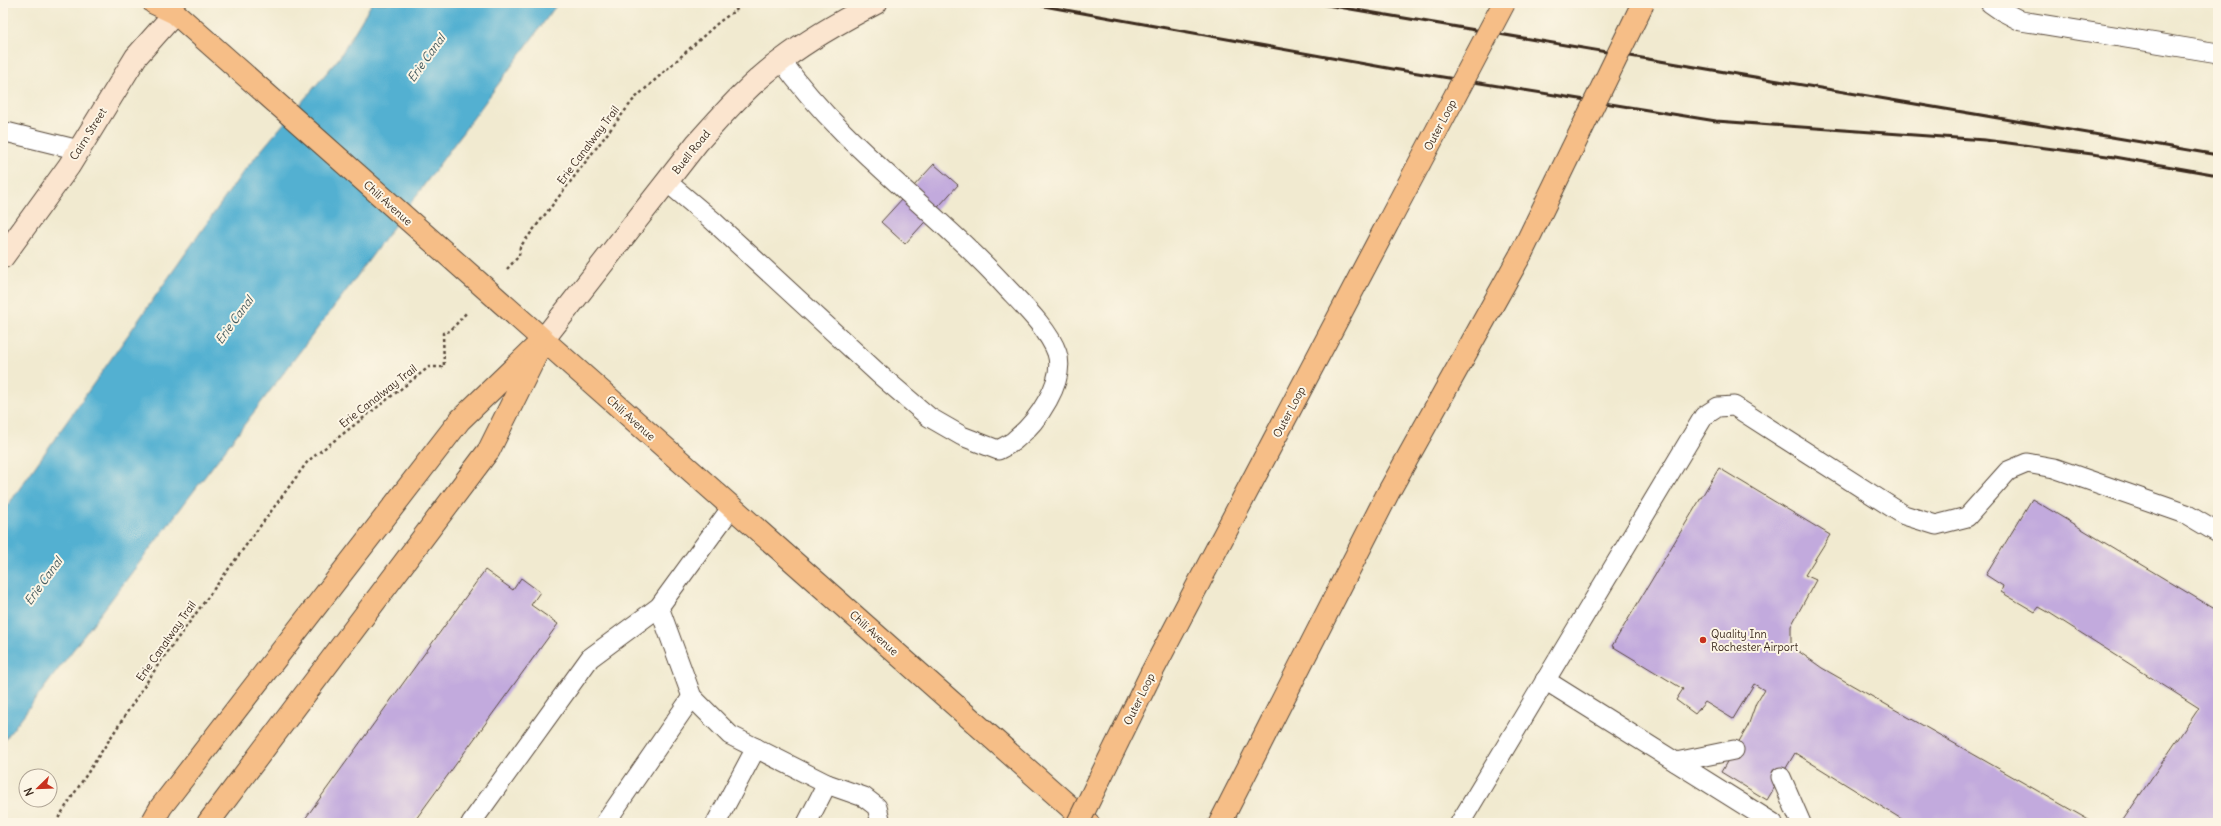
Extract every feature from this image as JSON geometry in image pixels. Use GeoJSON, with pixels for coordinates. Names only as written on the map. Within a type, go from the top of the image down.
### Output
{"type":"FeatureCollection","features":[{"type":"Feature","properties":{"kind":"main road","name":"Chili Avenue"},"geometry":{"type":"LineString","coordinates":[[154,3],[172,8],[247,79],[544,340],[1088,823]]}},
{"type":"Feature","properties":{"kind":"main road","name":"Outer Loop"},"geometry":{"type":"LineString","coordinates":[[1078,823],[1152,672],[1504,3]]}},
{"type":"Feature","properties":{"kind":"main road"},"geometry":{"type":"LineString","coordinates":[[1220,823],[1388,493],[1521,254],[1643,3]]}},
{"type":"Feature","properties":{"kind":"main road"},"geometry":{"type":"LineString","coordinates":[[152,823],[161,806],[460,420],[544,340]]}},
{"type":"Feature","properties":{"kind":"main road"},"geometry":{"type":"LineString","coordinates":[[208,823],[489,450],[544,340]]}},
{"type":"Feature","properties":{"kind":"street","name":"Buell Road"},"geometry":{"type":"LineString","coordinates":[[544,340],[697,143],[725,112],[781,60],[813,38],[876,3]]}},
{"type":"Feature","properties":{"kind":"street","name":"Cairn Street"},"geometry":{"type":"LineString","coordinates":[[3,257],[79,150],[140,51],[172,8]]}},
{"type":"Feature","properties":{"kind":"lane"},"geometry":{"type":"LineString","coordinates":[[1990,3],[2021,21],[2218,53]]}},
{"type":"Feature","properties":{"kind":"lane"},"geometry":{"type":"LineString","coordinates":[[667,182],[712,220],[880,375],[929,417],[962,436],[998,450],[1016,440],[1032,423],[1049,398],[1059,364],[1057,352],[1040,325],[963,242],[884,172],[813,102],[781,60]]}},
{"type":"Feature","properties":{"kind":"lane"},"geometry":{"type":"LineString","coordinates":[[3,134],[6,132],[79,150]]}},
{"type":"Feature","properties":{"kind":"lane"},"geometry":{"type":"LineString","coordinates":[[1460,823],[1704,416],[1718,407],[1734,406],[1904,515],[1936,525],[1967,518],[2008,471],[2027,463],[2054,468],[2186,514],[2218,533]]}},
{"type":"Feature","properties":{"kind":"lane"},"geometry":{"type":"LineString","coordinates":[[470,823],[590,658],[658,607],[732,507]]}},
{"type":"Feature","properties":{"kind":"lane"},"geometry":{"type":"LineString","coordinates":[[658,607],[692,697],[730,735],[826,784],[864,796],[877,807],[881,823]]}},
{"type":"Feature","properties":{"kind":"lane"},"geometry":{"type":"LineString","coordinates":[[1545,680],[1774,823]]}},
{"type":"Feature","properties":{"kind":"lane"},"geometry":{"type":"LineString","coordinates":[[605,823],[692,697]]}},
{"type":"Feature","properties":{"kind":"lane"},"geometry":{"type":"LineString","coordinates":[[716,823],[756,748]]}},
{"type":"Feature","properties":{"kind":"lane"},"geometry":{"type":"LineString","coordinates":[[1676,762],[1734,750]]}},
{"type":"Feature","properties":{"kind":"lane"},"geometry":{"type":"LineString","coordinates":[[1781,777],[1801,823]]}},
{"type":"Feature","properties":{"kind":"lane"},"geometry":{"type":"LineString","coordinates":[[807,823],[826,784]]}},
{"type":"Feature","properties":{"kind":"path","name":"Erie Canalway Trail"},"geometry":{"type":"LineString","coordinates":[[55,823],[158,665],[308,461],[429,367],[444,368],[443,333],[450,331],[519,256],[520,247],[634,99],[719,22],[746,3]]}},
{"type":"Feature","properties":{"kind":"water","name":"Erie Canal"},"geometry":{"type":"Polygon","coordinates":[[[372,3],[558,3],[349,287],[3,742],[3,512],[243,172],[339,58],[372,3]]]}},
{"type":"Feature","properties":{"kind":"building"},"geometry":{"type":"Polygon","coordinates":[[[934,164],[958,185],[905,244],[881,222],[934,164]]]}},
{"type":"Feature","properties":{"kind":"building","name":"Quality Inn Rochester Airport"},"geometry":{"type":"Polygon","coordinates":[[[1719,468],[1830,535],[1805,575],[1816,580],[1791,626],[1791,646],[1822,668],[2094,823],[1908,823],[1795,753],[1767,800],[1721,772],[1748,726],[1756,703],[1764,690],[1754,684],[1733,719],[1705,702],[1695,714],[1676,700],[1683,689],[1612,646],[1719,468]]]}},
{"type":"Feature","properties":{"kind":"building"},"geometry":{"type":"Polygon","coordinates":[[[2032,499],[2218,611],[2218,823],[2121,823],[2199,708],[2048,612],[2039,607],[2035,612],[2001,592],[2003,586],[1986,575],[2032,499]]]}},
{"type":"Feature","properties":{"kind":"building"},"geometry":{"type":"Polygon","coordinates":[[[485,570],[513,590],[521,578],[540,592],[531,605],[558,624],[413,823],[302,823],[485,570]]]}},
{"type":"Feature","properties":{"kind":"railway"},"geometry":{"type":"LineString","coordinates":[[1027,3],[1393,69],[1716,121],[1985,140],[2115,157],[2218,175]]}},
{"type":"Feature","properties":{"kind":"railway"},"geometry":{"type":"LineString","coordinates":[[1315,3],[2218,155]]}},
{"type":"Feature","properties":{"kind":"place","name":"Quality Inn Rochester Airport"},"geometry":{"type":"Point","coordinates":[1703,640]}}]}
